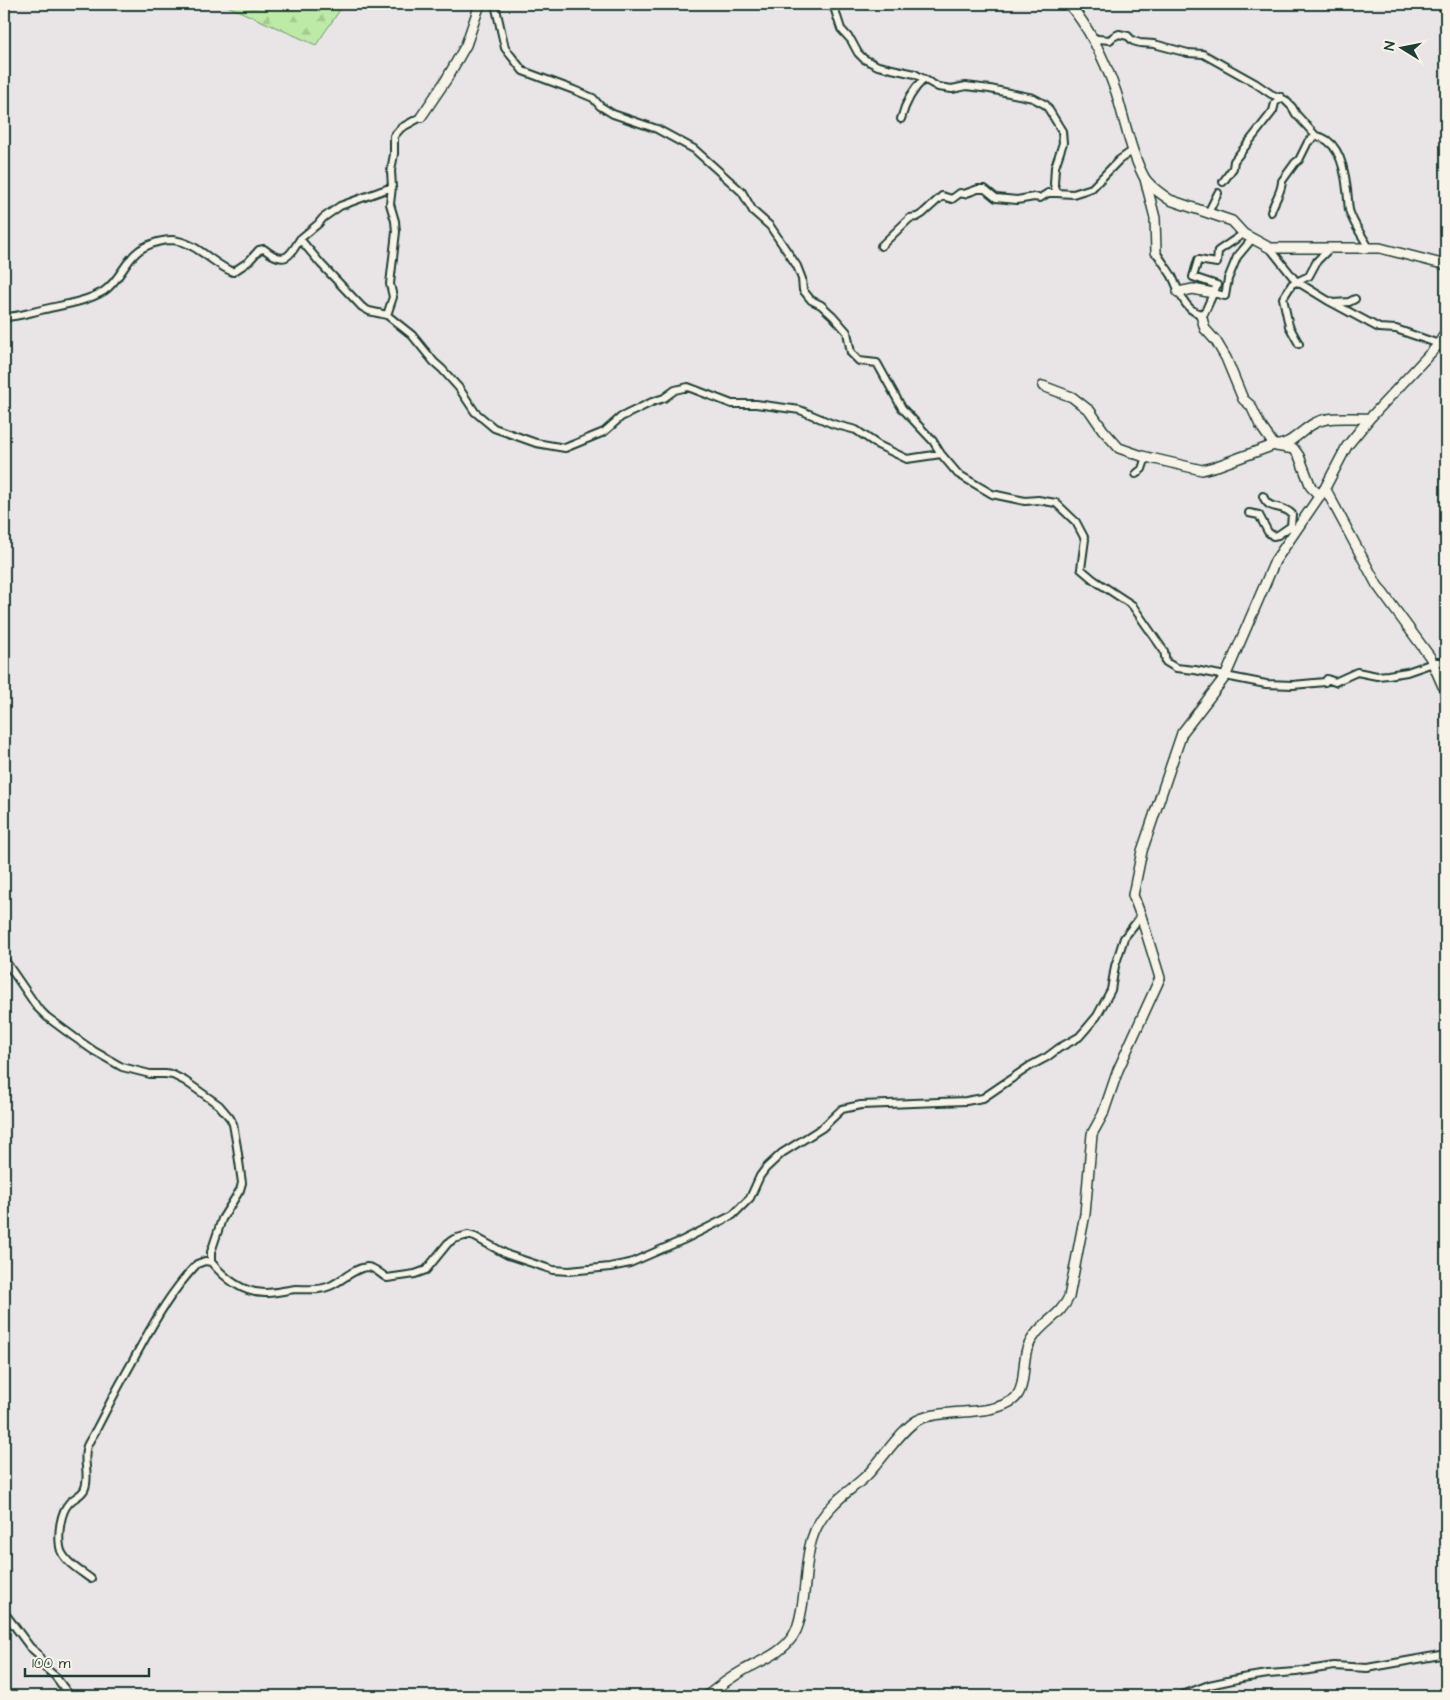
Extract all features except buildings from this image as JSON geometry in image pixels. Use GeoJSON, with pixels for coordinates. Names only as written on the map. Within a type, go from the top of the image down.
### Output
{"type":"FeatureCollection","features":[{"type":"Feature","properties":{"kind":"street"},"geometry":{"type":"LineString","coordinates":[[495,4],[506,48],[523,71],[593,98],[600,106],[614,114],[657,129],[694,149],[742,192],[753,211],[770,226],[797,266],[802,279],[803,290],[811,300],[833,316],[846,332],[851,353],[859,361],[877,363],[902,408],[933,440],[941,454],[958,474],[992,494],[1025,502],[1038,500],[1056,503],[1076,522],[1085,540],[1081,569],[1132,605],[1164,651],[1166,662],[1176,668],[1225,677],[1266,684],[1293,685],[1325,682],[1327,679],[1335,682],[1357,672],[1376,676],[1407,672],[1446,662]]}},
{"type":"Feature","properties":{"kind":"street"},"geometry":{"type":"LineString","coordinates":[[833,4],[841,29],[851,40],[858,53],[864,59],[878,66],[915,74],[938,87],[952,89],[966,86],[1021,95],[1033,98],[1046,106],[1062,131],[1063,143],[1055,166],[1054,184],[1057,193]]}},
{"type":"Feature","properties":{"kind":"street"},"geometry":{"type":"LineString","coordinates":[[1069,4],[1101,53],[1116,92],[1132,151],[1144,178],[1155,218],[1156,252],[1172,276],[1178,292],[1189,308],[1201,315],[1205,329],[1216,341],[1226,358],[1243,399],[1251,406],[1260,425],[1275,445],[1294,450],[1299,456],[1311,487],[1320,496]]}},
{"type":"Feature","properties":{"kind":"street"},"geometry":{"type":"LineString","coordinates":[[386,315],[393,297],[390,284],[396,232],[390,204],[394,136],[401,128],[421,117],[446,80],[466,45],[477,5]]}},
{"type":"Feature","properties":{"kind":"street"},"geometry":{"type":"LineString","coordinates":[[1092,37],[1110,40],[1113,36],[1119,34],[1128,36],[1140,43],[1202,54],[1271,94],[1281,97],[1292,107],[1316,136],[1322,137],[1335,148],[1345,176],[1348,207],[1351,216],[1359,234],[1369,248]]}},
{"type":"Feature","properties":{"kind":"street"},"geometry":{"type":"LineString","coordinates":[[901,119],[904,107],[924,79]]}},
{"type":"Feature","properties":{"kind":"street"},"geometry":{"type":"LineString","coordinates":[[1223,182],[1233,168],[1234,161],[1273,111],[1275,103],[1281,97]]}},
{"type":"Feature","properties":{"kind":"street"},"geometry":{"type":"LineString","coordinates":[[1271,212],[1274,201],[1282,187],[1282,181],[1299,160],[1308,142],[1316,136]]}},
{"type":"Feature","properties":{"kind":"street"},"geometry":{"type":"LineString","coordinates":[[881,246],[910,218],[922,214],[942,196],[952,199],[960,193],[964,194],[978,188],[984,189],[996,198],[1017,200],[1034,197],[1040,198],[1048,193],[1073,194],[1092,188],[1119,160],[1132,151]]}},
{"type":"Feature","properties":{"kind":"street"},"geometry":{"type":"LineString","coordinates":[[1144,178],[1170,200],[1193,206],[1232,221],[1243,234],[1269,247],[1286,249],[1380,248],[1446,266]]}},
{"type":"Feature","properties":{"kind":"street"},"geometry":{"type":"LineString","coordinates":[[4,317],[17,317],[65,305],[105,290],[136,252],[154,243],[171,240],[183,243],[206,254],[233,272],[248,262],[259,250],[264,249],[272,256],[280,259],[287,257],[300,239],[323,218],[340,206],[392,187]]}},
{"type":"Feature","properties":{"kind":"street"},"geometry":{"type":"LineString","coordinates":[[1208,213],[1218,193]]}},
{"type":"Feature","properties":{"kind":"street"},"geometry":{"type":"LineString","coordinates":[[1201,315],[1204,314],[1217,285],[1193,277],[1198,260],[1218,263],[1218,251],[1243,234]]}},
{"type":"Feature","properties":{"kind":"street"},"geometry":{"type":"LineString","coordinates":[[300,239],[362,307],[368,311],[386,315],[412,335],[459,388],[475,412],[494,428],[536,443],[565,448],[604,432],[621,418],[664,398],[675,390],[688,387],[732,404],[756,404],[800,410],[833,424],[856,430],[878,445],[906,459],[941,454]]}},
{"type":"Feature","properties":{"kind":"street"},"geometry":{"type":"LineString","coordinates":[[1178,292],[1193,289],[1225,296],[1228,279],[1237,257],[1252,240]]}},
{"type":"Feature","properties":{"kind":"street"},"geometry":{"type":"LineString","coordinates":[[1269,247],[1296,281],[1332,303],[1379,328],[1396,330],[1439,344]]}},
{"type":"Feature","properties":{"kind":"street"},"geometry":{"type":"LineString","coordinates":[[1300,344],[1289,326],[1283,298],[1286,290],[1296,281],[1308,276],[1317,261],[1330,248]]}},
{"type":"Feature","properties":{"kind":"street"},"geometry":{"type":"LineString","coordinates":[[1332,303],[1349,302],[1355,299]]}},
{"type":"Feature","properties":{"kind":"street"},"geometry":{"type":"LineString","coordinates":[[707,1696],[728,1680],[776,1654],[788,1642],[797,1628],[800,1619],[808,1548],[819,1521],[832,1506],[866,1476],[909,1426],[919,1419],[931,1416],[970,1412],[1007,1403],[1015,1398],[1020,1391],[1024,1357],[1033,1336],[1059,1314],[1069,1297],[1085,1214],[1092,1134],[1103,1114],[1118,1070],[1160,978],[1133,895],[1142,851],[1182,733],[1225,677],[1275,561],[1293,529],[1320,496],[1347,446],[1370,418],[1439,344],[1446,331]]}},
{"type":"Feature","properties":{"kind":"street"},"geometry":{"type":"LineString","coordinates":[[1043,386],[1072,397],[1090,411],[1103,430],[1120,448],[1146,457],[1202,470],[1295,437],[1314,423],[1326,419],[1370,418]]}},
{"type":"Feature","properties":{"kind":"street"},"geometry":{"type":"LineString","coordinates":[[1136,474],[1142,469],[1146,457]]}},
{"type":"Feature","properties":{"kind":"street"},"geometry":{"type":"LineString","coordinates":[[1325,488],[1377,585],[1433,664],[1446,694]]}},
{"type":"Feature","properties":{"kind":"street"},"geometry":{"type":"LineString","coordinates":[[1263,496],[1269,506],[1282,508],[1292,514],[1293,529]]}},
{"type":"Feature","properties":{"kind":"street"},"geometry":{"type":"LineString","coordinates":[[1249,513],[1259,515],[1268,532],[1273,536],[1293,529]]}},
{"type":"Feature","properties":{"kind":"street"},"geometry":{"type":"LineString","coordinates":[[91,1579],[69,1561],[63,1554],[60,1546],[60,1525],[65,1508],[82,1494],[85,1488],[88,1445],[115,1392],[163,1307],[197,1264],[205,1261],[211,1262],[232,1283],[256,1292],[266,1293],[322,1289],[354,1272],[368,1267],[374,1268],[387,1278],[420,1273],[430,1267],[448,1243],[468,1235],[508,1255],[553,1270],[569,1271],[610,1267],[630,1262],[683,1240],[733,1215],[746,1204],[766,1168],[782,1153],[822,1128],[842,1109],[861,1105],[966,1101],[984,1098],[1030,1066],[1079,1036],[1097,1016],[1111,990],[1115,966],[1124,938],[1141,916]]}},
{"type":"Feature","properties":{"kind":"street"},"geometry":{"type":"LineString","coordinates":[[4,959],[37,1007],[74,1037],[122,1067],[150,1074],[172,1075],[179,1078],[219,1105],[230,1118],[233,1124],[242,1183],[240,1190],[222,1219],[211,1252],[211,1262]]}},
{"type":"Feature","properties":{"kind":"street"},"geometry":{"type":"LineString","coordinates":[[4,1612],[30,1647],[38,1654],[44,1667],[55,1676],[70,1696]]}},
{"type":"Feature","properties":{"kind":"street"},"geometry":{"type":"LineString","coordinates":[[1180,1696],[1209,1686],[1250,1676],[1334,1666],[1367,1668],[1446,1654]]}},
{"type":"Feature","properties":{"kind":"green space"},"geometry":{"type":"Polygon","coordinates":[[[223,4],[344,4],[316,45],[223,4]]]}}]}
